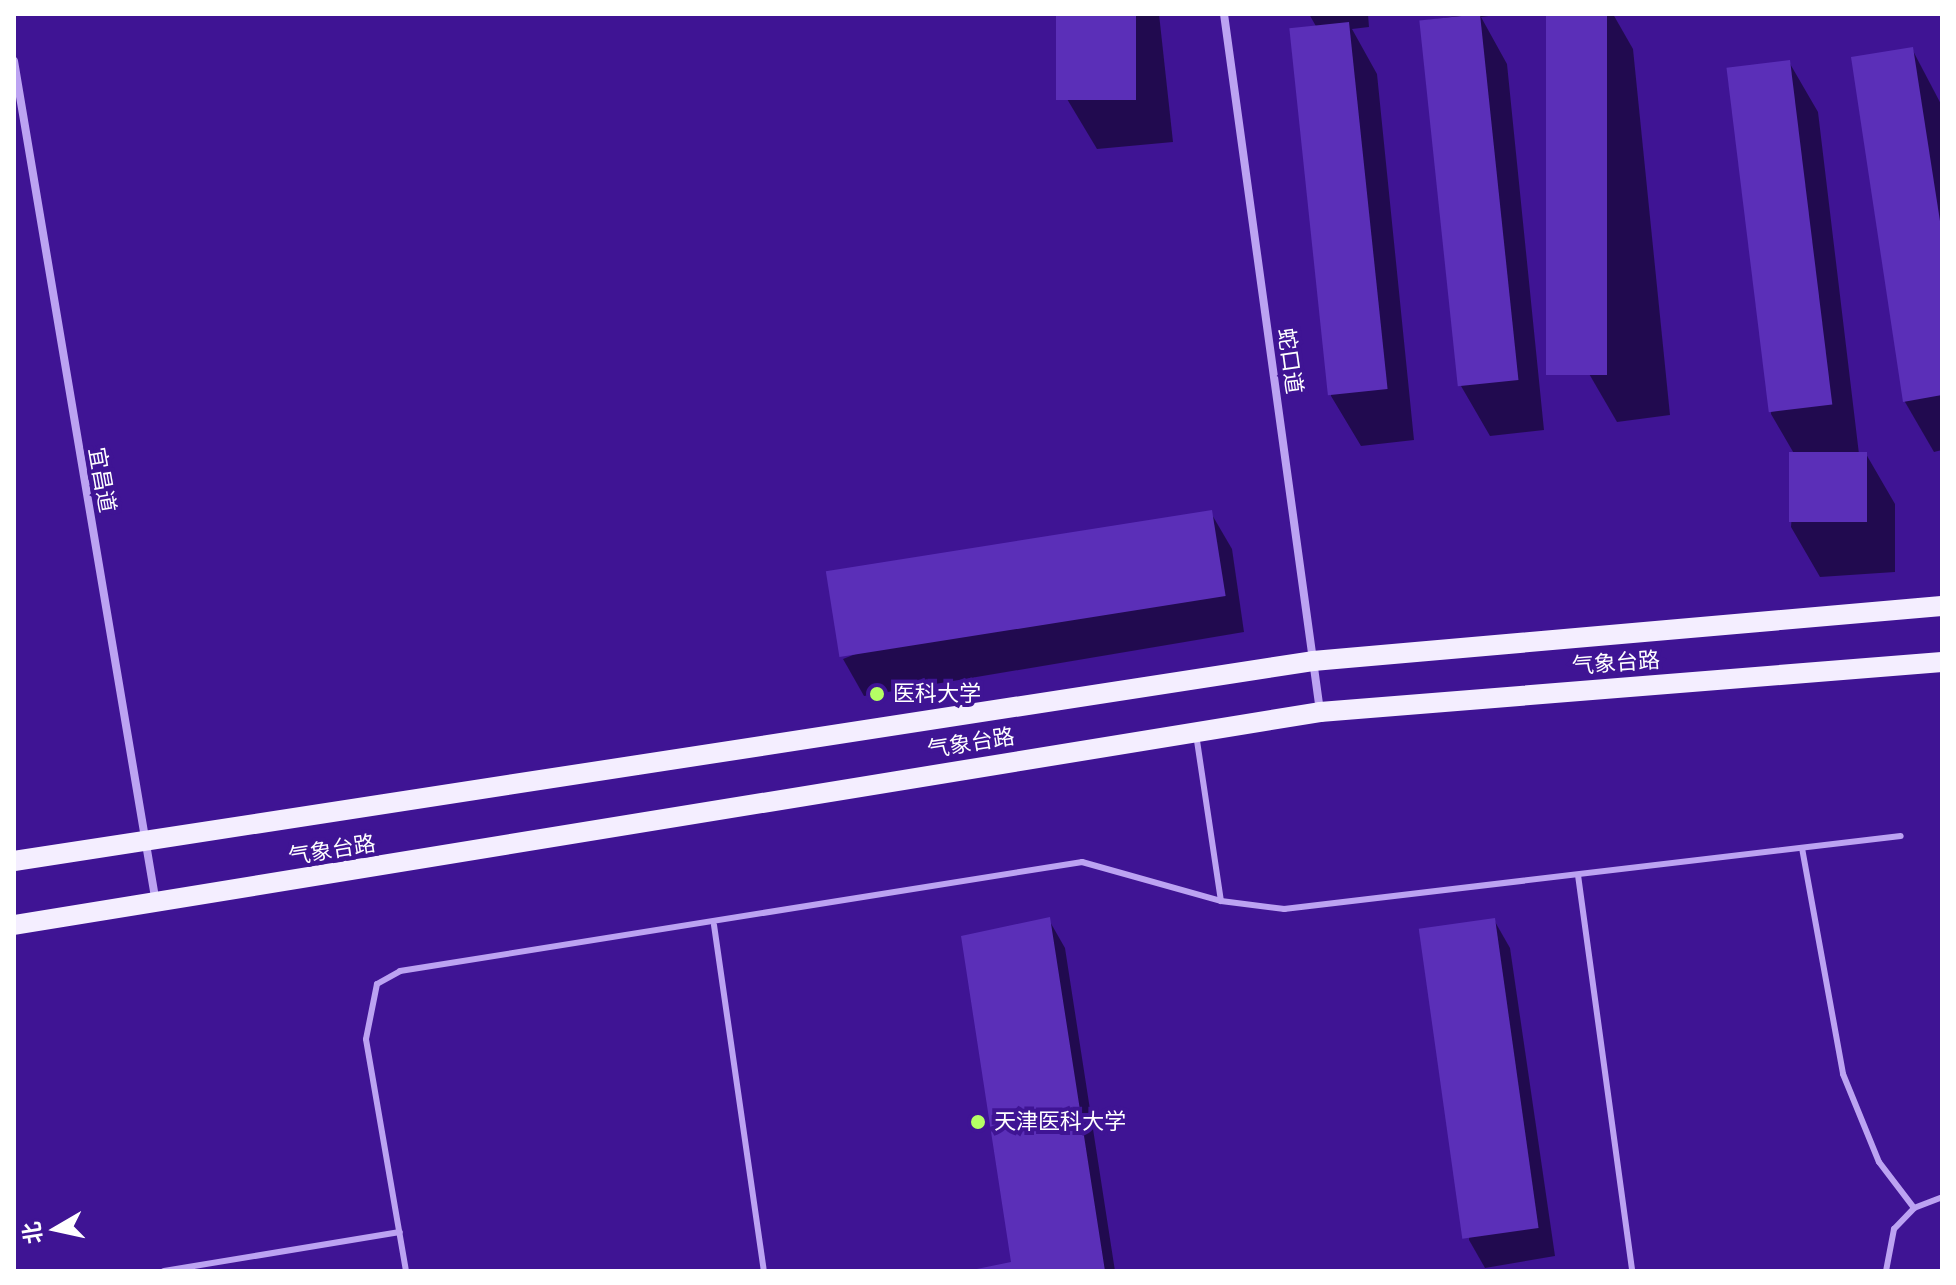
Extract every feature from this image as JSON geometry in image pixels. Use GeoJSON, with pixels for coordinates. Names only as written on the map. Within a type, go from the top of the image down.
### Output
{"type":"FeatureCollection","features":[{"type":"Feature","properties":{"kind":"main road","name":"气象台路"},"geometry":{"type":"LineString","coordinates":[[14,861],[1313,661],[1942,606]]}},
{"type":"Feature","properties":{"kind":"main road","name":"气象台路"},"geometry":{"type":"LineString","coordinates":[[14,925],[1320,712],[1942,662]]}},
{"type":"Feature","properties":{"kind":"street","name":"蛇口道"},"geometry":{"type":"LineString","coordinates":[[1224,14],[1320,712]]}},
{"type":"Feature","properties":{"kind":"street","name":"宜昌道"},"geometry":{"type":"LineString","coordinates":[[14,61],[156,904]]}},
{"type":"Feature","properties":{"kind":"lane"},"geometry":{"type":"LineString","coordinates":[[1195,730],[1221,901]]}},
{"type":"Feature","properties":{"kind":"lane"},"geometry":{"type":"LineString","coordinates":[[406,1271],[366,1039],[377,984],[400,971],[714,925],[1082,862],[1221,901],[1284,909],[1901,836]]}},
{"type":"Feature","properties":{"kind":"lane"},"geometry":{"type":"LineString","coordinates":[[1802,848],[1843,1074],[1879,1162],[1914,1208]]}},
{"type":"Feature","properties":{"kind":"lane"},"geometry":{"type":"LineString","coordinates":[[1578,875],[1632,1271]]}},
{"type":"Feature","properties":{"kind":"lane"},"geometry":{"type":"LineString","coordinates":[[714,925],[764,1271]]}},
{"type":"Feature","properties":{"kind":"lane"},"geometry":{"type":"LineString","coordinates":[[1886,1271],[1894,1229],[1914,1208],[1942,1197]]}},
{"type":"Feature","properties":{"kind":"lane"},"geometry":{"type":"LineString","coordinates":[[164,1271],[400,1232]]}},
{"type":"Feature","properties":{"kind":"building"},"geometry":{"type":"Polygon","coordinates":[[[1056,14],[1136,14],[1136,100],[1056,100],[1056,14]]]}},
{"type":"Feature","properties":{"kind":"building"},"geometry":{"type":"Polygon","coordinates":[[[1480,14],[1518,380],[1458,386],[1419,20],[1480,14]]]}},
{"type":"Feature","properties":{"kind":"building"},"geometry":{"type":"Polygon","coordinates":[[[1546,14],[1607,14],[1607,375],[1546,375],[1546,14]]]}},
{"type":"Feature","properties":{"kind":"building"},"geometry":{"type":"Polygon","coordinates":[[[1349,22],[1388,389],[1328,395],[1289,28],[1349,22]]]}},
{"type":"Feature","properties":{"kind":"building"},"geometry":{"type":"Polygon","coordinates":[[[1913,47],[1942,234],[1942,395],[1903,402],[1851,57],[1913,47]]]}},
{"type":"Feature","properties":{"kind":"building"},"geometry":{"type":"Polygon","coordinates":[[[1790,60],[1832,404],[1769,412],[1726,68],[1790,60]]]}},
{"type":"Feature","properties":{"kind":"building"},"geometry":{"type":"Polygon","coordinates":[[[1789,452],[1867,452],[1867,522],[1789,522],[1789,452]]]}},
{"type":"Feature","properties":{"kind":"building"},"geometry":{"type":"Polygon","coordinates":[[[1212,510],[1226,596],[839,657],[826,571],[1212,510]]]}},
{"type":"Feature","properties":{"kind":"building"},"geometry":{"type":"Polygon","coordinates":[[[1050,917],[1105,1271],[967,1271],[1011,1262],[961,936],[1050,917]]]}},
{"type":"Feature","properties":{"kind":"building"},"geometry":{"type":"Polygon","coordinates":[[[1495,918],[1539,1228],[1462,1239],[1419,929],[1495,918]]]}},
{"type":"Feature","properties":{"kind":"place","name":"医科大学"},"geometry":{"type":"Point","coordinates":[877,694]}},
{"type":"Feature","properties":{"kind":"place","name":"天津医科大学"},"geometry":{"type":"Point","coordinates":[978,1122]}}]}
